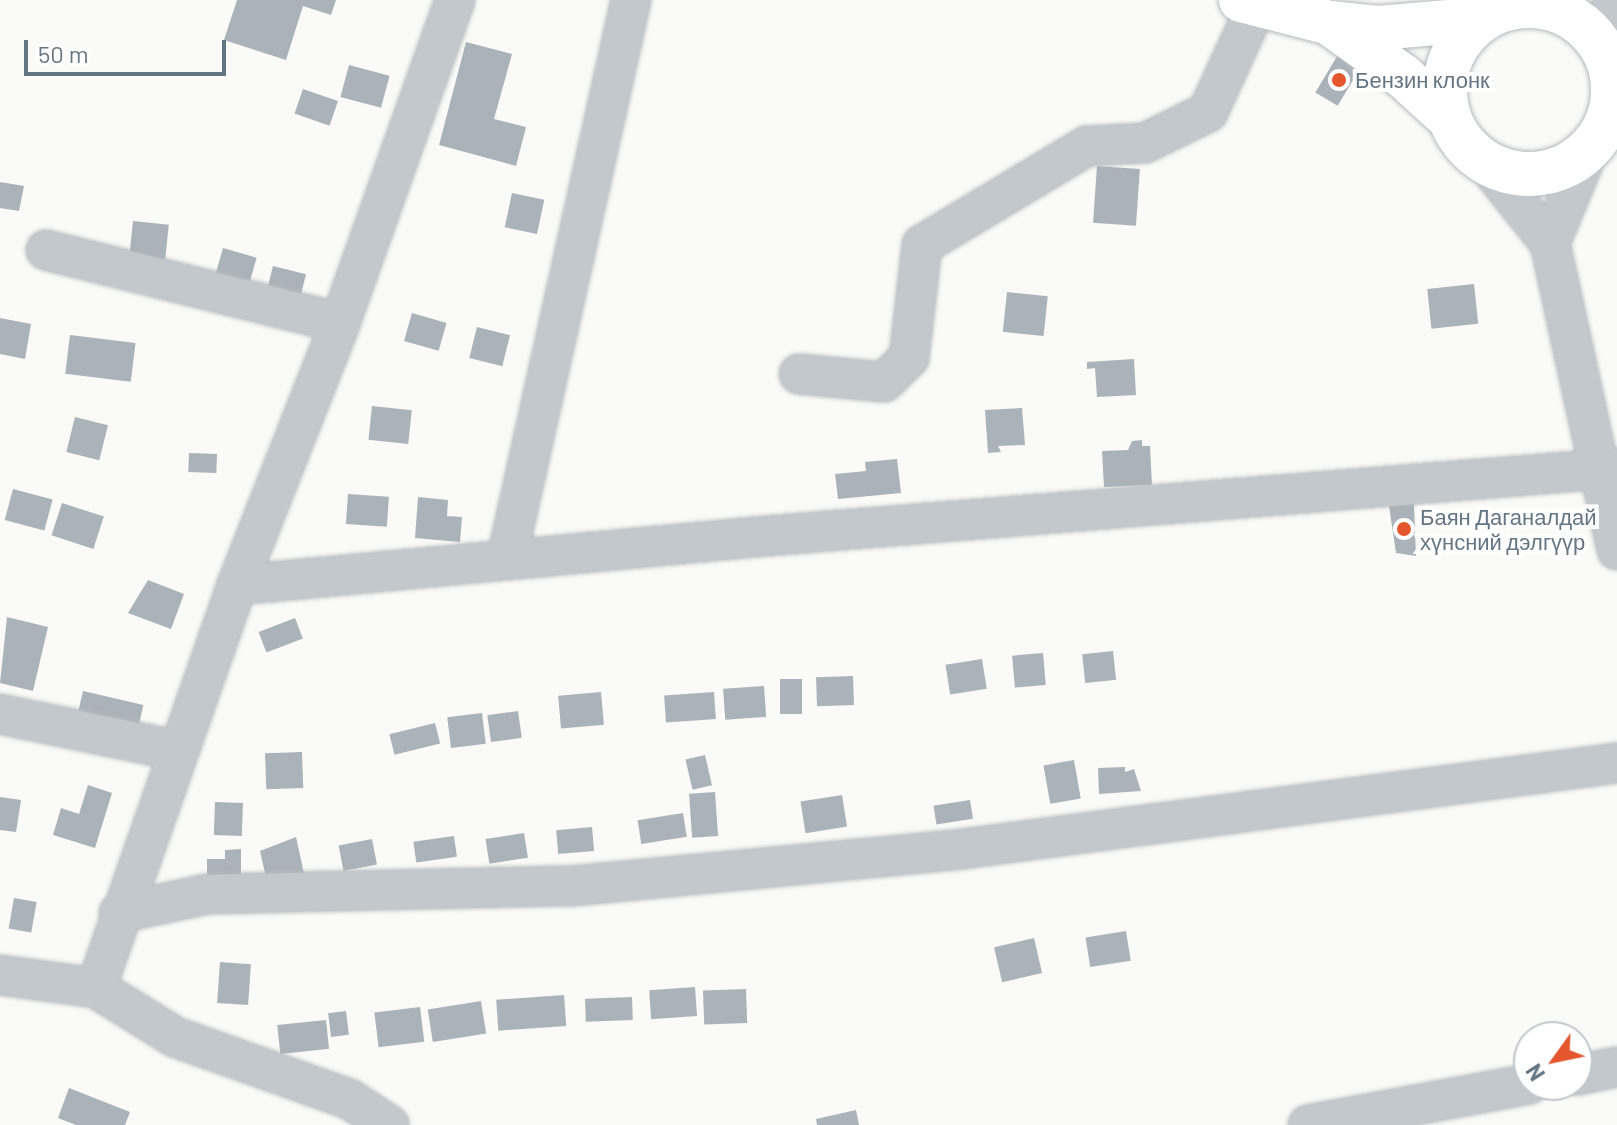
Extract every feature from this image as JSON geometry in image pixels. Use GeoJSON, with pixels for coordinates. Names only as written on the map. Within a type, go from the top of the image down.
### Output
{"type":"FeatureCollection","features":[{"type":"Feature","properties":{"kind":"main road"},"geometry":{"type":"LineString","coordinates":[[1249,2],[1330,23],[1391,28],[1482,19]]}},
{"type":"Feature","properties":{"kind":"main road"},"geometry":{"type":"LineString","coordinates":[[1330,23],[1403,76],[1449,118],[1463,142],[1485,162],[1512,172],[1540,173],[1567,165],[1589,149],[1605,126],[1612,99],[1611,71],[1600,45],[1582,24],[1540,3],[1506,8],[1482,19],[1463,37],[1450,61],[1445,89],[1449,118]]}},
{"type":"Feature","properties":{"kind":"street"},"geometry":{"type":"LineString","coordinates":[[96,988],[175,750],[340,323],[455,0]]}},
{"type":"Feature","properties":{"kind":"street"},"geometry":{"type":"LineString","coordinates":[[507,558],[631,0]]}},
{"type":"Feature","properties":{"kind":"street"},"geometry":{"type":"LineString","coordinates":[[1600,45],[1614,0]]}},
{"type":"Feature","properties":{"kind":"street"},"geometry":{"type":"LineString","coordinates":[[799,374],[884,382],[909,358],[922,245],[1087,146],[1145,143],[1208,112],[1249,2]]}},
{"type":"Feature","properties":{"kind":"street"},"geometry":{"type":"LineString","coordinates":[[1550,243],[1589,149]]}},
{"type":"Feature","properties":{"kind":"street"},"geometry":{"type":"LineString","coordinates":[[1485,162],[1550,243],[1609,469],[1617,550]]}},
{"type":"Feature","properties":{"kind":"street"},"geometry":{"type":"LineString","coordinates":[[46,250],[340,323]]}},
{"type":"Feature","properties":{"kind":"street"},"geometry":{"type":"LineString","coordinates":[[237,585],[507,558],[1609,469]]}},
{"type":"Feature","properties":{"kind":"street"},"geometry":{"type":"LineString","coordinates":[[0,714],[175,750]]}},
{"type":"Feature","properties":{"kind":"street"},"geometry":{"type":"LineString","coordinates":[[119,913],[208,894],[572,886],[962,849],[1617,763]]}},
{"type":"Feature","properties":{"kind":"street"},"geometry":{"type":"LineString","coordinates":[[0,975],[96,988],[175,1037],[349,1099],[389,1125]]}},
{"type":"Feature","properties":{"kind":"street"},"geometry":{"type":"LineString","coordinates":[[1593,1072],[1617,1067]]}},
{"type":"Feature","properties":{"kind":"street"},"geometry":{"type":"LineString","coordinates":[[1308,1125],[1513,1087]]}},
{"type":"Feature","properties":{"kind":"building"},"geometry":{"type":"Polygon","coordinates":[[[237,0],[336,0],[331,15],[303,6],[286,60],[224,40],[237,0]]]}},
{"type":"Feature","properties":{"kind":"building"},"geometry":{"type":"Polygon","coordinates":[[[466,42],[512,54],[494,119],[526,127],[516,166],[439,145],[466,42]]]}},
{"type":"Feature","properties":{"kind":"building","name":"Бензин клонк"},"geometry":{"type":"Polygon","coordinates":[[[1339,53],[1361,66],[1338,106],[1315,92],[1339,53]]]}},
{"type":"Feature","properties":{"kind":"building"},"geometry":{"type":"Polygon","coordinates":[[[349,65],[390,76],[381,108],[340,97],[349,65]]]}},
{"type":"Feature","properties":{"kind":"building"},"geometry":{"type":"Polygon","coordinates":[[[303,89],[338,101],[330,126],[295,114],[303,89]]]}},
{"type":"Feature","properties":{"kind":"building"},"geometry":{"type":"Polygon","coordinates":[[[1097,166],[1140,169],[1136,226],[1093,223],[1097,166]]]}},
{"type":"Feature","properties":{"kind":"building"},"geometry":{"type":"Polygon","coordinates":[[[0,182],[24,186],[19,211],[0,208],[0,182]]]}},
{"type":"Feature","properties":{"kind":"building"},"geometry":{"type":"Polygon","coordinates":[[[512,193],[544,200],[537,234],[505,227],[512,193]]]}},
{"type":"Feature","properties":{"kind":"building"},"geometry":{"type":"Polygon","coordinates":[[[133,221],[169,225],[165,264],[129,260],[133,221]]]}},
{"type":"Feature","properties":{"kind":"building"},"geometry":{"type":"Polygon","coordinates":[[[223,248],[257,258],[249,286],[215,276],[223,248]]]}},
{"type":"Feature","properties":{"kind":"building"},"geometry":{"type":"Polygon","coordinates":[[[273,266],[306,274],[299,301],[266,293],[273,266]]]}},
{"type":"Feature","properties":{"kind":"building"},"geometry":{"type":"Polygon","coordinates":[[[1474,284],[1478,324],[1431,329],[1427,289],[1474,284]]]}},
{"type":"Feature","properties":{"kind":"building"},"geometry":{"type":"Polygon","coordinates":[[[1007,292],[1048,296],[1044,336],[1003,332],[1007,292]]]}},
{"type":"Feature","properties":{"kind":"building"},"geometry":{"type":"Polygon","coordinates":[[[412,313],[447,323],[439,351],[404,341],[412,313]]]}},
{"type":"Feature","properties":{"kind":"building"},"geometry":{"type":"Polygon","coordinates":[[[0,318],[31,324],[25,359],[0,354],[0,318]]]}},
{"type":"Feature","properties":{"kind":"building"},"geometry":{"type":"Polygon","coordinates":[[[477,327],[510,335],[502,366],[469,358],[477,327]]]}},
{"type":"Feature","properties":{"kind":"building"},"geometry":{"type":"Polygon","coordinates":[[[70,335],[136,343],[131,382],[65,374],[70,335]]]}},
{"type":"Feature","properties":{"kind":"building"},"geometry":{"type":"Polygon","coordinates":[[[1134,359],[1136,395],[1097,397],[1095,368],[1087,369],[1087,362],[1134,359]]]}},
{"type":"Feature","properties":{"kind":"building"},"geometry":{"type":"Polygon","coordinates":[[[372,406],[412,410],[408,444],[368,440],[372,406]]]}},
{"type":"Feature","properties":{"kind":"building"},"geometry":{"type":"Polygon","coordinates":[[[1022,408],[1025,445],[998,446],[1001,452],[988,453],[985,410],[1022,408]]]}},
{"type":"Feature","properties":{"kind":"building"},"geometry":{"type":"Polygon","coordinates":[[[75,417],[108,425],[99,460],[66,452],[75,417]]]}},
{"type":"Feature","properties":{"kind":"building"},"geometry":{"type":"Polygon","coordinates":[[[1142,440],[1142,446],[1150,446],[1152,485],[1104,487],[1102,451],[1128,450],[1132,441],[1142,440]]]}},
{"type":"Feature","properties":{"kind":"building"},"geometry":{"type":"Polygon","coordinates":[[[189,453],[217,454],[216,473],[188,472],[189,453]]]}},
{"type":"Feature","properties":{"kind":"building"},"geometry":{"type":"Polygon","coordinates":[[[897,459],[901,493],[838,499],[835,474],[866,471],[865,462],[897,459]]]}},
{"type":"Feature","properties":{"kind":"building"},"geometry":{"type":"Polygon","coordinates":[[[13,489],[53,500],[44,531],[5,520],[13,489]]]}},
{"type":"Feature","properties":{"kind":"building"},"geometry":{"type":"Polygon","coordinates":[[[348,494],[389,497],[387,527],[346,524],[348,494]]]}},
{"type":"Feature","properties":{"kind":"building"},"geometry":{"type":"Polygon","coordinates":[[[418,497],[448,500],[447,516],[462,517],[460,542],[415,538],[418,497]]]}},
{"type":"Feature","properties":{"kind":"building"},"geometry":{"type":"Polygon","coordinates":[[[62,503],[104,517],[93,549],[51,535],[62,503]]]}},
{"type":"Feature","properties":{"kind":"building","name":"Баян Даганалдай хүнсний дэлгүүр"},"geometry":{"type":"Polygon","coordinates":[[[1414,504],[1416,556],[1396,553],[1389,506],[1414,504]]]}},
{"type":"Feature","properties":{"kind":"building"},"geometry":{"type":"Polygon","coordinates":[[[148,580],[184,594],[171,629],[128,613],[148,580]]]}},
{"type":"Feature","properties":{"kind":"building"},"geometry":{"type":"Polygon","coordinates":[[[7,617],[48,627],[33,691],[0,683],[7,617]]]}},
{"type":"Feature","properties":{"kind":"building"},"geometry":{"type":"Polygon","coordinates":[[[295,618],[303,639],[266,653],[259,632],[295,618]]]}},
{"type":"Feature","properties":{"kind":"building"},"geometry":{"type":"Polygon","coordinates":[[[1113,651],[1116,680],[1085,683],[1082,654],[1113,651]]]}},
{"type":"Feature","properties":{"kind":"building"},"geometry":{"type":"Polygon","coordinates":[[[1043,653],[1046,685],[1015,688],[1012,656],[1043,653]]]}},
{"type":"Feature","properties":{"kind":"building"},"geometry":{"type":"Polygon","coordinates":[[[982,659],[987,689],[950,694],[945,665],[982,659]]]}},
{"type":"Feature","properties":{"kind":"building"},"geometry":{"type":"Polygon","coordinates":[[[853,676],[854,705],[817,706],[816,677],[853,676]]]}},
{"type":"Feature","properties":{"kind":"building"},"geometry":{"type":"Polygon","coordinates":[[[780,679],[802,679],[802,714],[780,714],[780,679]]]}},
{"type":"Feature","properties":{"kind":"building"},"geometry":{"type":"Polygon","coordinates":[[[764,686],[766,717],[725,720],[723,689],[764,686]]]}},
{"type":"Feature","properties":{"kind":"building"},"geometry":{"type":"Polygon","coordinates":[[[83,691],[143,705],[138,729],[77,715],[83,691]]]}},
{"type":"Feature","properties":{"kind":"building"},"geometry":{"type":"Polygon","coordinates":[[[601,692],[604,725],[561,729],[558,696],[601,692]]]}},
{"type":"Feature","properties":{"kind":"building"},"geometry":{"type":"Polygon","coordinates":[[[714,692],[716,719],[666,722],[664,695],[714,692]]]}},
{"type":"Feature","properties":{"kind":"building"},"geometry":{"type":"Polygon","coordinates":[[[518,711],[522,738],[491,742],[487,715],[518,711]]]}},
{"type":"Feature","properties":{"kind":"building"},"geometry":{"type":"Polygon","coordinates":[[[482,713],[486,744],[451,748],[447,717],[482,713]]]}},
{"type":"Feature","properties":{"kind":"building"},"geometry":{"type":"Polygon","coordinates":[[[435,723],[440,743],[394,755],[389,734],[435,723]]]}},
{"type":"Feature","properties":{"kind":"building"},"geometry":{"type":"Polygon","coordinates":[[[302,752],[303,788],[266,789],[265,753],[302,752]]]}},
{"type":"Feature","properties":{"kind":"building"},"geometry":{"type":"Polygon","coordinates":[[[705,755],[712,785],[692,790],[686,759],[705,755]]]}},
{"type":"Feature","properties":{"kind":"building"},"geometry":{"type":"Polygon","coordinates":[[[1074,760],[1081,798],[1050,804],[1043,765],[1074,760]]]}},
{"type":"Feature","properties":{"kind":"building"},"geometry":{"type":"Polygon","coordinates":[[[1125,767],[1125,772],[1134,769],[1141,791],[1099,794],[1098,768],[1125,767]]]}},
{"type":"Feature","properties":{"kind":"building"},"geometry":{"type":"Polygon","coordinates":[[[88,785],[112,793],[95,848],[53,835],[61,808],[79,814],[88,785]]]}},
{"type":"Feature","properties":{"kind":"building"},"geometry":{"type":"Polygon","coordinates":[[[715,792],[718,836],[692,838],[689,794],[715,792]]]}},
{"type":"Feature","properties":{"kind":"building"},"geometry":{"type":"Polygon","coordinates":[[[842,795],[847,827],[806,833],[801,802],[842,795]]]}},
{"type":"Feature","properties":{"kind":"building"},"geometry":{"type":"Polygon","coordinates":[[[0,797],[21,800],[16,832],[0,830],[0,797]]]}},
{"type":"Feature","properties":{"kind":"building"},"geometry":{"type":"Polygon","coordinates":[[[970,800],[973,819],[936,825],[933,806],[970,800]]]}},
{"type":"Feature","properties":{"kind":"building"},"geometry":{"type":"Polygon","coordinates":[[[215,802],[243,803],[242,836],[214,835],[215,802]]]}},
{"type":"Feature","properties":{"kind":"building"},"geometry":{"type":"Polygon","coordinates":[[[683,813],[687,837],[641,844],[638,820],[683,813]]]}},
{"type":"Feature","properties":{"kind":"building"},"geometry":{"type":"Polygon","coordinates":[[[592,827],[594,851],[558,854],[556,830],[592,827]]]}},
{"type":"Feature","properties":{"kind":"building"},"geometry":{"type":"Polygon","coordinates":[[[524,833],[528,858],[489,864],[485,839],[524,833]]]}},
{"type":"Feature","properties":{"kind":"building"},"geometry":{"type":"Polygon","coordinates":[[[454,836],[457,857],[416,863],[413,842],[454,836]]]}},
{"type":"Feature","properties":{"kind":"building"},"geometry":{"type":"Polygon","coordinates":[[[296,837],[305,878],[268,886],[260,851],[296,837]]]}},
{"type":"Feature","properties":{"kind":"building"},"geometry":{"type":"Polygon","coordinates":[[[372,839],[377,865],[344,871],[339,845],[372,839]]]}},
{"type":"Feature","properties":{"kind":"building"},"geometry":{"type":"Polygon","coordinates":[[[241,849],[241,886],[207,886],[207,859],[225,859],[225,850],[241,849]]]}},
{"type":"Feature","properties":{"kind":"building"},"geometry":{"type":"Polygon","coordinates":[[[14,898],[37,902],[31,933],[9,929],[14,898]]]}},
{"type":"Feature","properties":{"kind":"building"},"geometry":{"type":"Polygon","coordinates":[[[1126,931],[1131,961],[1090,967],[1086,937],[1126,931]]]}},
{"type":"Feature","properties":{"kind":"building"},"geometry":{"type":"Polygon","coordinates":[[[1034,938],[1042,973],[1002,982],[994,947],[1034,938]]]}},
{"type":"Feature","properties":{"kind":"building"},"geometry":{"type":"Polygon","coordinates":[[[220,962],[251,964],[248,1005],[217,1003],[220,962]]]}},
{"type":"Feature","properties":{"kind":"building"},"geometry":{"type":"Polygon","coordinates":[[[695,987],[697,1016],[651,1019],[649,990],[695,987]]]}},
{"type":"Feature","properties":{"kind":"building"},"geometry":{"type":"Polygon","coordinates":[[[746,989],[747,1023],[704,1024],[703,991],[746,989]]]}},
{"type":"Feature","properties":{"kind":"building"},"geometry":{"type":"Polygon","coordinates":[[[564,995],[566,1026],[498,1031],[496,1000],[564,995]]]}},
{"type":"Feature","properties":{"kind":"building"},"geometry":{"type":"Polygon","coordinates":[[[632,997],[633,1020],[586,1022],[585,999],[632,997]]]}},
{"type":"Feature","properties":{"kind":"building"},"geometry":{"type":"Polygon","coordinates":[[[481,1001],[486,1034],[433,1042],[428,1009],[481,1001]]]}},
{"type":"Feature","properties":{"kind":"building"},"geometry":{"type":"Polygon","coordinates":[[[420,1007],[424,1042],[379,1047],[374,1013],[420,1007]]]}},
{"type":"Feature","properties":{"kind":"building"},"geometry":{"type":"Polygon","coordinates":[[[346,1011],[349,1035],[331,1037],[328,1013],[346,1011]]]}},
{"type":"Feature","properties":{"kind":"building"},"geometry":{"type":"Polygon","coordinates":[[[326,1020],[329,1049],[280,1054],[277,1025],[326,1020]]]}},
{"type":"Feature","properties":{"kind":"building"},"geometry":{"type":"Polygon","coordinates":[[[69,1088],[130,1112],[125,1125],[76,1125],[58,1118],[69,1088]]]}},
{"type":"Feature","properties":{"kind":"building"},"geometry":{"type":"Polygon","coordinates":[[[856,1110],[859,1125],[817,1125],[816,1119],[856,1110]]]}},
{"type":"Feature","properties":{"kind":"place","name":"Бензин клонк"},"geometry":{"type":"Point","coordinates":[1339,80]}},
{"type":"Feature","properties":{"kind":"place","name":"Баян Даганалдай хүнсний дэлгүүр"},"geometry":{"type":"Point","coordinates":[1404,529]}}]}
